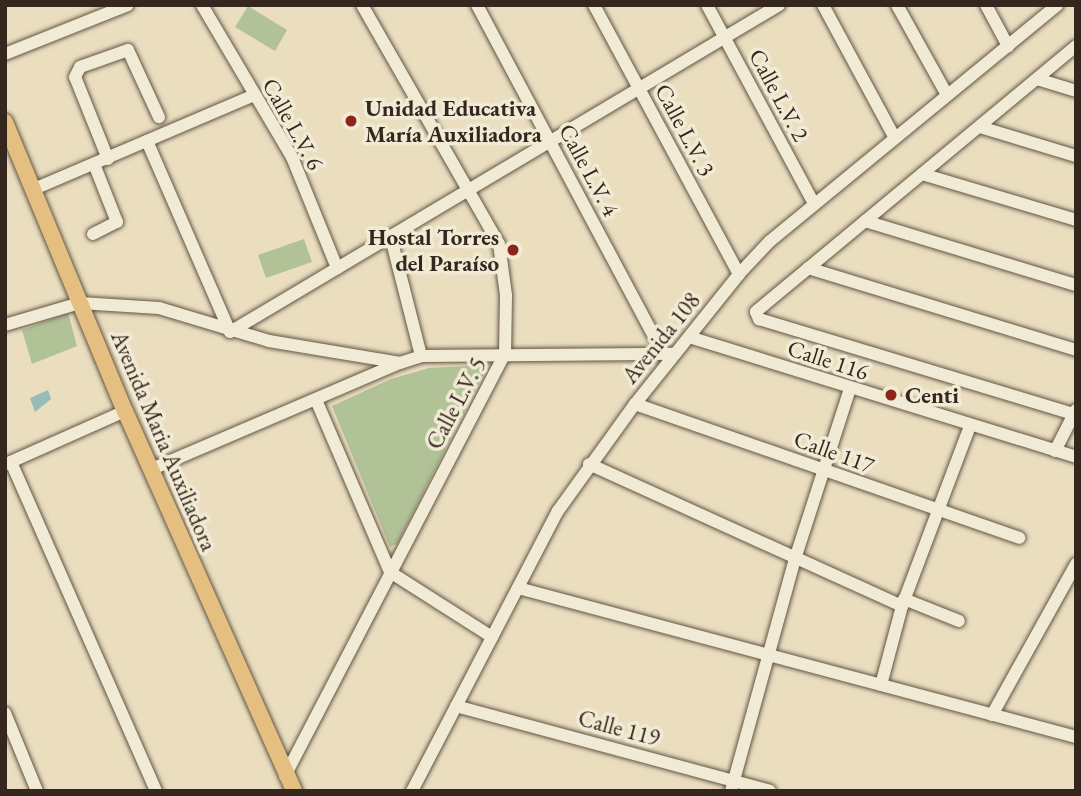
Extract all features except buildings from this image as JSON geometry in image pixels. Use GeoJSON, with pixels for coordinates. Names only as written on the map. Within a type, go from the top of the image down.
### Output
{"type":"FeatureCollection","features":[{"type":"Feature","properties":{"kind":"main road","name":"Avenida Maria Auxiliadora"},"geometry":{"type":"LineString","coordinates":[[5,122],[125,411],[285,783],[294,791]]}},
{"type":"Feature","properties":{"kind":"street"},"geometry":{"type":"LineString","coordinates":[[5,54],[99,10],[128,5]]}},
{"type":"Feature","properties":{"kind":"street","name":"Calle L.V. 6"},"geometry":{"type":"LineString","coordinates":[[202,5],[292,157],[337,268]]}},
{"type":"Feature","properties":{"kind":"street","name":"Calle L.V. 5"},"geometry":{"type":"LineString","coordinates":[[285,783],[390,572],[505,355],[506,295],[499,244],[470,189],[362,5]]}},
{"type":"Feature","properties":{"kind":"street","name":"Calle L.V. 4"},"geometry":{"type":"LineString","coordinates":[[477,5],[669,354]]}},
{"type":"Feature","properties":{"kind":"street","name":"Calle L.V. 3"},"geometry":{"type":"LineString","coordinates":[[594,5],[739,274]]}},
{"type":"Feature","properties":{"kind":"street","name":"Calle L.V. 2"},"geometry":{"type":"LineString","coordinates":[[707,5],[814,204]]}},
{"type":"Feature","properties":{"kind":"street"},"geometry":{"type":"LineString","coordinates":[[230,332],[779,5]]}},
{"type":"Feature","properties":{"kind":"street"},"geometry":{"type":"LineString","coordinates":[[822,5],[895,138]]}},
{"type":"Feature","properties":{"kind":"street"},"geometry":{"type":"LineString","coordinates":[[897,5],[947,95]]}},
{"type":"Feature","properties":{"kind":"street"},"geometry":{"type":"LineString","coordinates":[[986,5],[1008,46]]}},
{"type":"Feature","properties":{"kind":"street","name":"Avenida 108"},"geometry":{"type":"LineString","coordinates":[[412,791],[558,511],[669,354],[689,337],[739,274],[814,204],[1057,5]]}},
{"type":"Feature","properties":{"kind":"street"},"geometry":{"type":"LineString","coordinates":[[1055,451],[1075,413],[757,317],[757,310],[1076,46]]}},
{"type":"Feature","properties":{"kind":"street"},"geometry":{"type":"LineString","coordinates":[[108,159],[75,77],[80,67],[128,50],[159,117]]}},
{"type":"Feature","properties":{"kind":"street"},"geometry":{"type":"LineString","coordinates":[[1037,79],[1076,91]]}},
{"type":"Feature","properties":{"kind":"street"},"geometry":{"type":"LineString","coordinates":[[34,189],[254,95]]}},
{"type":"Feature","properties":{"kind":"street"},"geometry":{"type":"LineString","coordinates":[[979,127],[1076,156]]}},
{"type":"Feature","properties":{"kind":"street"},"geometry":{"type":"LineString","coordinates":[[147,141],[230,332]]}},
{"type":"Feature","properties":{"kind":"street"},"geometry":{"type":"LineString","coordinates":[[93,234],[117,222],[94,164]]}},
{"type":"Feature","properties":{"kind":"street"},"geometry":{"type":"LineString","coordinates":[[922,174],[1076,220]]}},
{"type":"Feature","properties":{"kind":"street"},"geometry":{"type":"LineString","coordinates":[[865,221],[1076,285]]}},
{"type":"Feature","properties":{"kind":"street"},"geometry":{"type":"LineString","coordinates":[[391,238],[421,356]]}},
{"type":"Feature","properties":{"kind":"street"},"geometry":{"type":"LineString","coordinates":[[808,268],[1076,350]]}},
{"type":"Feature","properties":{"kind":"street"},"geometry":{"type":"LineString","coordinates":[[5,325],[80,303],[159,308],[230,332],[400,363]]}},
{"type":"Feature","properties":{"kind":"street","name":"Calle 116"},"geometry":{"type":"LineString","coordinates":[[689,337],[1076,457]]}},
{"type":"Feature","properties":{"kind":"street"},"geometry":{"type":"LineString","coordinates":[[152,469],[421,356],[669,354]]}},
{"type":"Feature","properties":{"kind":"street"},"geometry":{"type":"LineString","coordinates":[[732,786],[795,559],[850,389]]}},
{"type":"Feature","properties":{"kind":"street"},"geometry":{"type":"LineString","coordinates":[[316,400],[390,572],[492,637]]}},
{"type":"Feature","properties":{"kind":"street","name":"Calle 117"},"geometry":{"type":"LineString","coordinates":[[635,404],[938,512],[1019,538]]}},
{"type":"Feature","properties":{"kind":"street"},"geometry":{"type":"LineString","coordinates":[[125,411],[8,463],[156,791]]}},
{"type":"Feature","properties":{"kind":"street"},"geometry":{"type":"LineString","coordinates":[[881,685],[903,603],[970,426]]}},
{"type":"Feature","properties":{"kind":"street"},"geometry":{"type":"LineString","coordinates":[[590,464],[795,559],[903,603],[960,621]]}},
{"type":"Feature","properties":{"kind":"street"},"geometry":{"type":"LineString","coordinates":[[992,715],[1076,564]]}},
{"type":"Feature","properties":{"kind":"street"},"geometry":{"type":"LineString","coordinates":[[517,588],[1076,737]]}},
{"type":"Feature","properties":{"kind":"street","name":"Calle 119"},"geometry":{"type":"LineString","coordinates":[[456,706],[732,786],[770,791]]}},
{"type":"Feature","properties":{"kind":"street"},"geometry":{"type":"LineString","coordinates":[[5,713],[37,791]]}},
{"type":"Feature","properties":{"kind":"green space"},"geometry":{"type":"Polygon","coordinates":[[[248,6],[287,30],[275,51],[235,27],[248,6]]]}},
{"type":"Feature","properties":{"kind":"green space"},"geometry":{"type":"Polygon","coordinates":[[[304,239],[312,262],[266,278],[258,255],[304,239]]]}},
{"type":"Feature","properties":{"kind":"green space"},"geometry":{"type":"Polygon","coordinates":[[[68,313],[77,346],[32,364],[22,330],[68,313]]]}},
{"type":"Feature","properties":{"kind":"green space"},"geometry":{"type":"Polygon","coordinates":[[[488,365],[397,544],[390,547],[332,406],[391,379],[429,368],[488,365]]]}},
{"type":"Feature","properties":{"kind":"water"},"geometry":{"type":"Polygon","coordinates":[[[48,390],[51,399],[35,412],[30,398],[48,390]]]}},
{"type":"Feature","properties":{"kind":"place","name":"Unidad Educativa María Auxiliadora"},"geometry":{"type":"Point","coordinates":[351,121]}},
{"type":"Feature","properties":{"kind":"place","name":"Hostal Torres del Paraíso"},"geometry":{"type":"Point","coordinates":[513,250]}},
{"type":"Feature","properties":{"kind":"place","name":"Centi"},"geometry":{"type":"Point","coordinates":[891,395]}}]}
